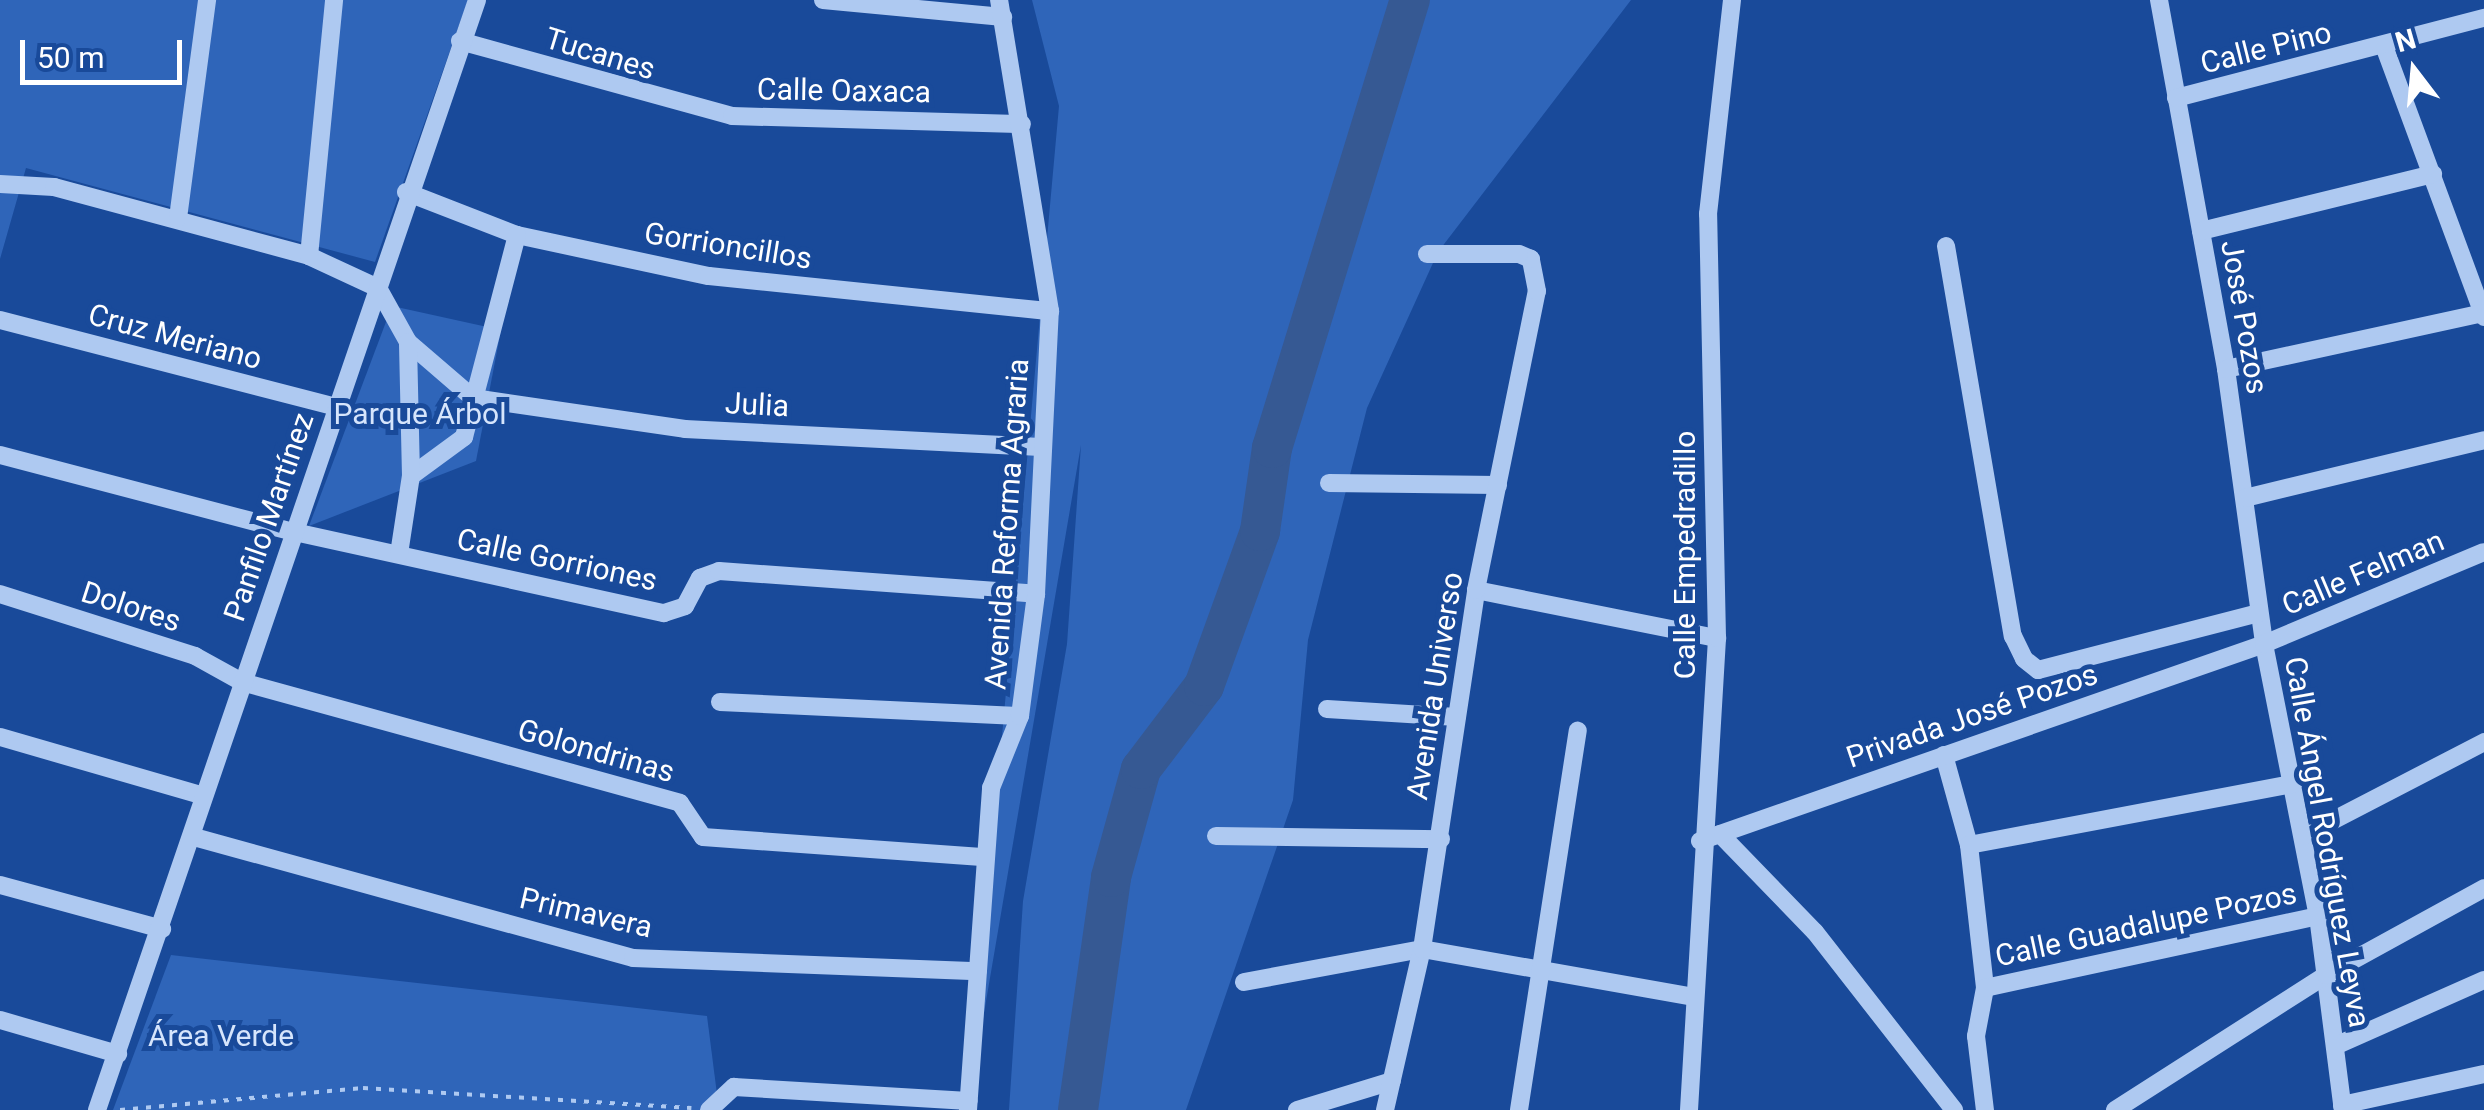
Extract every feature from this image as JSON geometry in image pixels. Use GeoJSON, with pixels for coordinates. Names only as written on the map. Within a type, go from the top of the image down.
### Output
{"type":"FeatureCollection","features":[{"type":"Feature","properties":{"kind":"street"},"geometry":{"type":"LineString","coordinates":[[178,218],[208,0]]}},
{"type":"Feature","properties":{"kind":"street"},"geometry":{"type":"LineString","coordinates":[[309,256],[334,0]]}},
{"type":"Feature","properties":{"kind":"street","name":"Panfilo Martínez"},"geometry":{"type":"LineString","coordinates":[[97,1110],[194,837],[290,531],[378,288],[406,192],[478,0]]}},
{"type":"Feature","properties":{"kind":"street"},"geometry":{"type":"LineString","coordinates":[[823,0],[1001,9]]}},
{"type":"Feature","properties":{"kind":"street","name":"Calle Empedradillo"},"geometry":{"type":"LineString","coordinates":[[1690,1110],[1700,841],[1717,638],[1708,214],[1732,0]]}},
{"type":"Feature","properties":{"kind":"street","name":"José Pozos"},"geometry":{"type":"LineString","coordinates":[[2159,0],[2226,368],[2264,644]]}},
{"type":"Feature","properties":{"kind":"street","name":"Avenida Reforma Agraria"},"geometry":{"type":"LineString","coordinates":[[968,1105],[991,788],[1020,716],[1036,594],[1050,311],[1001,9]]}},
{"type":"Feature","properties":{"kind":"street","name":"Calle Pino"},"geometry":{"type":"LineString","coordinates":[[2176,98],[2484,18]]}},
{"type":"Feature","properties":{"kind":"street","name":"Tucanes"},"geometry":{"type":"LineString","coordinates":[[460,41],[666,103]]}},
{"type":"Feature","properties":{"kind":"street"},"geometry":{"type":"LineString","coordinates":[[2226,368],[2483,315],[2384,46]]}},
{"type":"Feature","properties":{"kind":"street","name":"Calle Oaxaca"},"geometry":{"type":"LineString","coordinates":[[666,103],[732,116],[1022,124]]}},
{"type":"Feature","properties":{"kind":"street"},"geometry":{"type":"LineString","coordinates":[[2201,231],[2433,174]]}},
{"type":"Feature","properties":{"kind":"street"},"geometry":{"type":"LineString","coordinates":[[0,184],[54,186],[309,256],[378,288],[408,342],[473,398]]}},
{"type":"Feature","properties":{"kind":"street","name":"Gorrioncillos"},"geometry":{"type":"LineString","coordinates":[[406,192],[518,236],[710,276],[1050,311]]}},
{"type":"Feature","properties":{"kind":"street"},"geometry":{"type":"LineString","coordinates":[[412,476],[464,438],[518,236]]}},
{"type":"Feature","properties":{"kind":"street"},"geometry":{"type":"LineString","coordinates":[[1946,246],[2013,636],[2024,659],[2038,670],[2259,613]]}},
{"type":"Feature","properties":{"kind":"street","name":"Avenida Universo"},"geometry":{"type":"LineString","coordinates":[[1385,1110],[1422,949],[1476,590],[1536,271],[1520,254],[1427,254]]}},
{"type":"Feature","properties":{"kind":"street","name":"Cruz Meriano"},"geometry":{"type":"LineString","coordinates":[[0,320],[337,407]]}},
{"type":"Feature","properties":{"kind":"street"},"geometry":{"type":"LineString","coordinates":[[400,554],[412,476],[408,342]]}},
{"type":"Feature","properties":{"kind":"street","name":"Julia"},"geometry":{"type":"LineString","coordinates":[[473,398],[685,429],[1041,447]]}},
{"type":"Feature","properties":{"kind":"street"},"geometry":{"type":"LineString","coordinates":[[2245,498],[2484,440]]}},
{"type":"Feature","properties":{"kind":"street","name":"Calle Gorriones"},"geometry":{"type":"LineString","coordinates":[[0,455],[290,531],[664,613],[686,606],[700,578],[719,571],[1036,594]]}},
{"type":"Feature","properties":{"kind":"street"},"geometry":{"type":"LineString","coordinates":[[1328,483],[1498,485]]}},
{"type":"Feature","properties":{"kind":"street","name":"Calle Felman"},"geometry":{"type":"LineString","coordinates":[[2264,644],[2484,552]]}},
{"type":"Feature","properties":{"kind":"street"},"geometry":{"type":"LineString","coordinates":[[1476,590],[1717,638]]}},
{"type":"Feature","properties":{"kind":"street","name":"Dolores"},"geometry":{"type":"LineString","coordinates":[[0,594],[195,656],[242,682]]}},
{"type":"Feature","properties":{"kind":"street","name":"Privada José Pozos"},"geometry":{"type":"LineString","coordinates":[[1700,841],[2264,644]]}},
{"type":"Feature","properties":{"kind":"street","name":"Calle Ángel Rodríguez Leyva"},"geometry":{"type":"LineString","coordinates":[[2264,644],[2318,916],[2342,1108]]}},
{"type":"Feature","properties":{"kind":"street","name":"Golondrinas"},"geometry":{"type":"LineString","coordinates":[[242,682],[680,803],[703,837],[985,857]]}},
{"type":"Feature","properties":{"kind":"street"},"geometry":{"type":"LineString","coordinates":[[720,702],[1020,716]]}},
{"type":"Feature","properties":{"kind":"street"},"geometry":{"type":"LineString","coordinates":[[1326,709],[1457,717]]}},
{"type":"Feature","properties":{"kind":"street"},"geometry":{"type":"LineString","coordinates":[[1518,1110],[1578,731]]}},
{"type":"Feature","properties":{"kind":"street"},"geometry":{"type":"LineString","coordinates":[[0,737],[204,796]]}},
{"type":"Feature","properties":{"kind":"street"},"geometry":{"type":"LineString","coordinates":[[2303,836],[2484,742]]}},
{"type":"Feature","properties":{"kind":"street"},"geometry":{"type":"LineString","coordinates":[[1944,755],[1969,845],[1986,988],[1976,1036],[1985,1110]]}},
{"type":"Feature","properties":{"kind":"street"},"geometry":{"type":"LineString","coordinates":[[1969,845],[2293,784]]}},
{"type":"Feature","properties":{"kind":"street"},"geometry":{"type":"LineString","coordinates":[[1720,834],[1815,932],[1954,1110]]}},
{"type":"Feature","properties":{"kind":"street"},"geometry":{"type":"LineString","coordinates":[[1216,836],[1440,839]]}},
{"type":"Feature","properties":{"kind":"street","name":"Primavera"},"geometry":{"type":"LineString","coordinates":[[194,837],[633,958],[978,971]]}},
{"type":"Feature","properties":{"kind":"street"},"geometry":{"type":"LineString","coordinates":[[0,886],[162,929]]}},
{"type":"Feature","properties":{"kind":"street"},"geometry":{"type":"LineString","coordinates":[[2116,1110],[2326,975],[2484,888]]}},
{"type":"Feature","properties":{"kind":"street","name":"Calle Guadalupe Pozos"},"geometry":{"type":"LineString","coordinates":[[1986,988],[2318,916]]}},
{"type":"Feature","properties":{"kind":"street"},"geometry":{"type":"LineString","coordinates":[[1244,982],[1422,949],[1695,997]]}},
{"type":"Feature","properties":{"kind":"street"},"geometry":{"type":"LineString","coordinates":[[2335,1046],[2484,980]]}},
{"type":"Feature","properties":{"kind":"street"},"geometry":{"type":"LineString","coordinates":[[0,1020],[118,1054]]}},
{"type":"Feature","properties":{"kind":"street"},"geometry":{"type":"LineString","coordinates":[[2342,1108],[2484,1074]]}},
{"type":"Feature","properties":{"kind":"street"},"geometry":{"type":"LineString","coordinates":[[1297,1110],[1392,1081]]}},
{"type":"Feature","properties":{"kind":"street"},"geometry":{"type":"LineString","coordinates":[[710,1109],[734,1087],[968,1105]]}},
{"type":"Feature","properties":{"kind":"path"},"geometry":{"type":"LineString","coordinates":[[120,1110],[364,1088],[710,1109]]}},
{"type":"Feature","properties":{"kind":"green space"},"geometry":{"type":"Polygon","coordinates":[[[0,0],[468,0],[375,262],[26,168],[0,259],[0,0]]]}},
{"type":"Feature","properties":{"kind":"green space"},"geometry":{"type":"Polygon","coordinates":[[[1032,0],[1631,0],[1438,252],[1367,408],[1308,640],[1293,800],[1186,1110],[1009,1110],[1023,901],[1067,644],[1081,445],[969,1101],[1059,106],[1032,0]]]}},
{"type":"Feature","properties":{"kind":"green space","name":"Parque Árbol"},"geometry":{"type":"Polygon","coordinates":[[[392,306],[501,330],[476,461],[309,526],[392,306]]]}},
{"type":"Feature","properties":{"kind":"green space","name":"Área Verde"},"geometry":{"type":"Polygon","coordinates":[[[171,955],[707,1016],[719,1110],[113,1110],[171,955]]]}},
{"type":"Feature","properties":{"kind":"waterway"},"geometry":{"type":"LineString","coordinates":[[1078,1110],[1111,877],[1141,769],[1204,686],[1260,531],[1272,448],[1410,0]]}}]}
